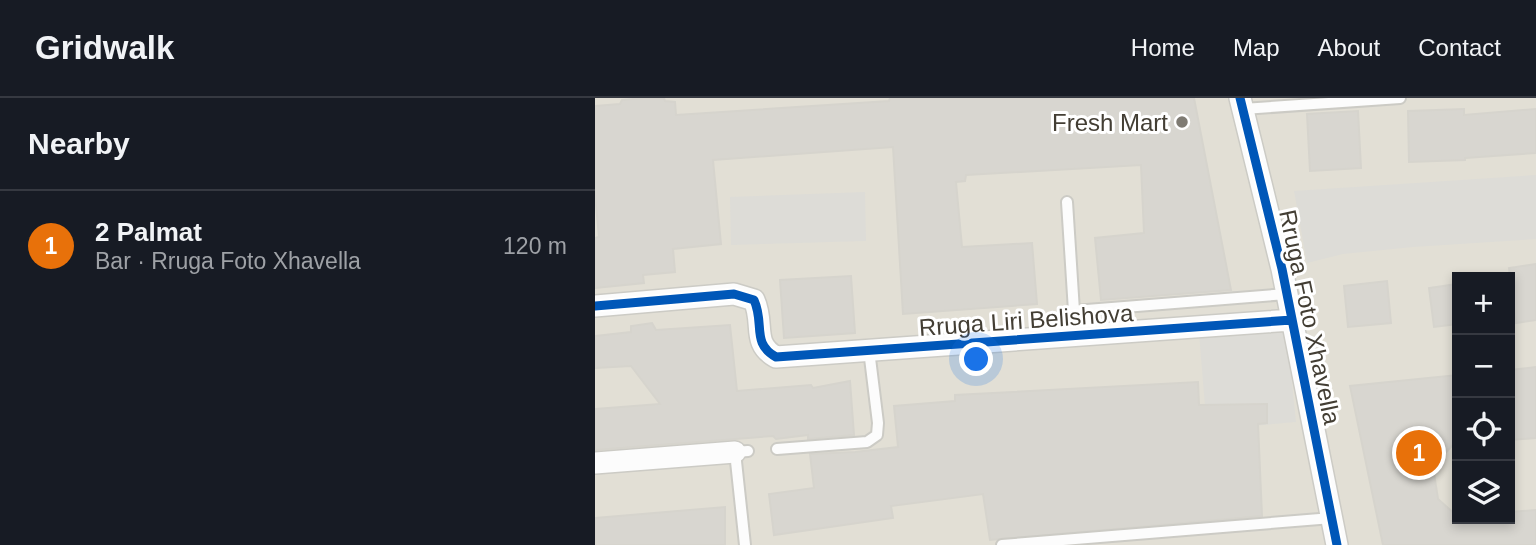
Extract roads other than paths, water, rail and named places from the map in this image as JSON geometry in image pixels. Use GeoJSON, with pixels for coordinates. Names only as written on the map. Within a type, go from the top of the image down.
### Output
{"type":"FeatureCollection","features":[{"type":"Feature","properties":{"kind":"street","name":"Rruga Foto Xhavella"},"geometry":{"type":"LineString","coordinates":[[1242,104],[1287,294],[1337,545]]}},
{"type":"Feature","properties":{"kind":"street","name":"Rruga Liri Belishova"},"geometry":{"type":"LineString","coordinates":[[595,306],[734,294],[754,300],[759,311],[761,340],[765,351],[776,357],[1292,320]]}},
{"type":"Feature","properties":{"kind":"street"},"geometry":{"type":"LineString","coordinates":[[595,463],[741,452]]}},
{"type":"Feature","properties":{"kind":"lane"},"geometry":{"type":"LineString","coordinates":[[1242,104],[1400,98]]}},
{"type":"Feature","properties":{"kind":"lane"},"geometry":{"type":"LineString","coordinates":[[1067,202],[1074,311],[1287,294]]}},
{"type":"Feature","properties":{"kind":"lane"},"geometry":{"type":"LineString","coordinates":[[777,449],[867,442],[877,435],[878,423],[869,350]]}},
{"type":"Feature","properties":{"kind":"lane"},"geometry":{"type":"LineString","coordinates":[[741,452],[745,545]]}},
{"type":"Feature","properties":{"kind":"lane"},"geometry":{"type":"LineString","coordinates":[[1002,545],[1332,518]]}},
{"type":"Feature","properties":{"kind":"place","name":"Fresh Mart"},"geometry":{"type":"Point","coordinates":[1182,122]}},
{"type":"Feature","properties":{"kind":"place","name":"2 Palmat"},"geometry":{"type":"Point","coordinates":[1419,453]}}]}
